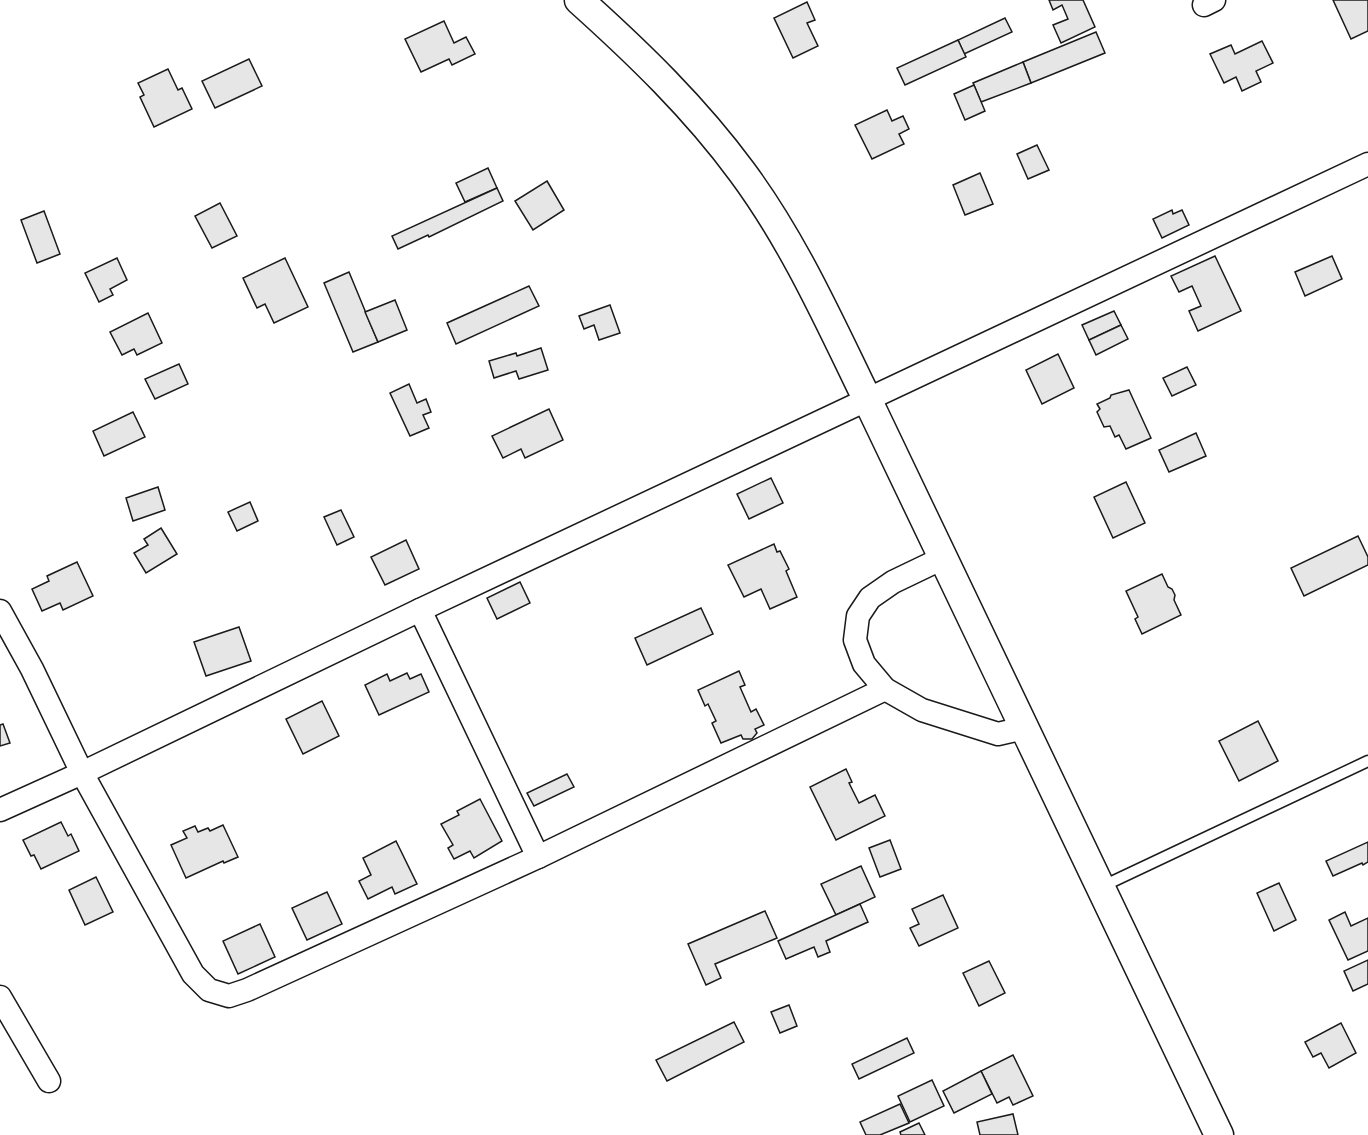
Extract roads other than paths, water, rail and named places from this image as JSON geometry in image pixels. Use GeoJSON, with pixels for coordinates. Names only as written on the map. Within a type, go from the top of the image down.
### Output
{"type":"FeatureCollection","features":[{"type":"Feature","properties":{"kind":"street"},"geometry":{"type":"LineString","coordinates":[[579,0],[632,48],[695,112],[743,174],[786,240],[868,401],[1219,1135]]}},
{"type":"Feature","properties":{"kind":"street"},"geometry":{"type":"LineString","coordinates":[[0,810],[1368,164]]}},
{"type":"Feature","properties":{"kind":"street"},"geometry":{"type":"LineString","coordinates":[[943,558],[893,582],[870,598],[858,616],[855,640],[864,664],[885,690],[922,710],[998,734],[1024,728]]}},
{"type":"Feature","properties":{"kind":"street"},"geometry":{"type":"LineString","coordinates":[[420,610],[538,857]]}},
{"type":"Feature","properties":{"kind":"street"},"geometry":{"type":"LineString","coordinates":[[0,611],[32,669],[82,773],[193,974],[209,990],[229,996],[248,990],[538,857],[885,690]]}},
{"type":"Feature","properties":{"kind":"street"},"geometry":{"type":"LineString","coordinates":[[0,999],[49,1081]]}},
{"type":"Feature","properties":{"kind":"lane"},"geometry":{"type":"LineString","coordinates":[[1100,887],[1368,761]]}}]}
